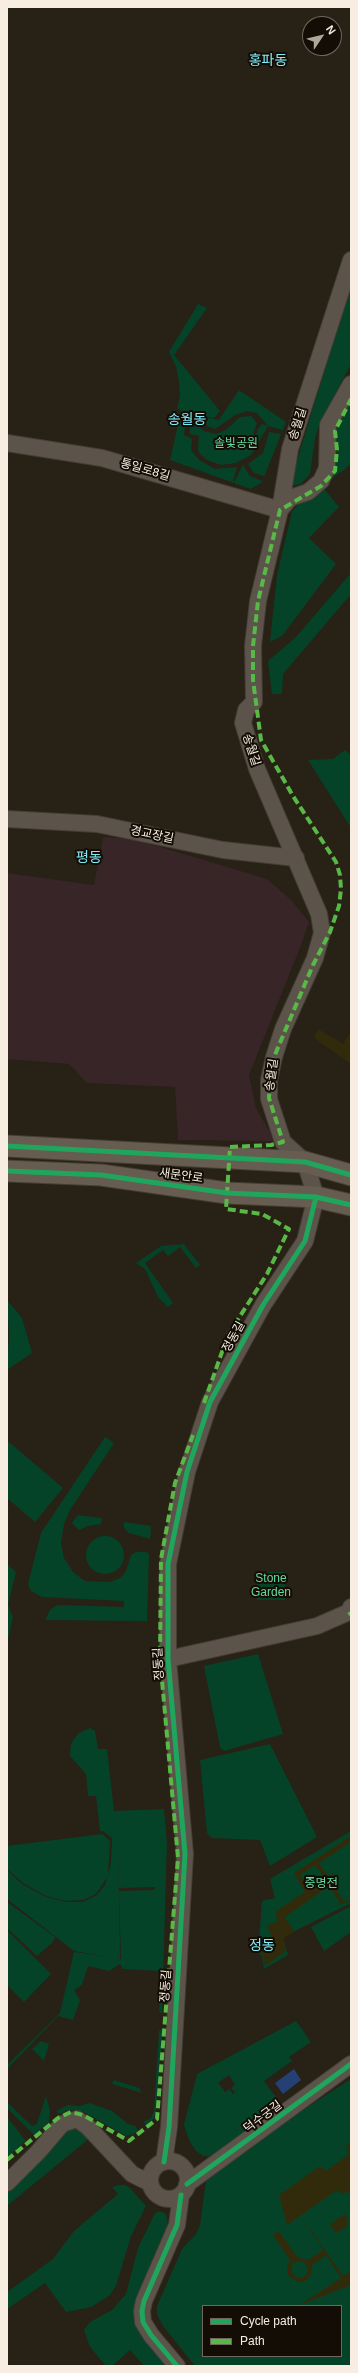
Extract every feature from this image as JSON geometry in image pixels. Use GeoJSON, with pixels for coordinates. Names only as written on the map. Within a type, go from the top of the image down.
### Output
{"type":"FeatureCollection","features":[{"type":"Feature","properties":{"kind":"main road","name":"새문안로"},"geometry":{"type":"LineString","coordinates":[[7,1146],[306,1162],[351,1175]]}},
{"type":"Feature","properties":{"kind":"main road","name":"새문안로"},"geometry":{"type":"LineString","coordinates":[[7,1170],[101,1175],[227,1193],[316,1197],[351,1205]]}},
{"type":"Feature","properties":{"kind":"street","name":"송월길"},"geometry":{"type":"LineString","coordinates":[[306,1162],[283,1142],[269,1099],[269,1080],[274,1057],[284,1027],[314,962],[322,933],[319,914],[257,769],[243,723],[246,710],[254,702],[253,646],[258,601],[280,510],[292,443],[351,260]]}},
{"type":"Feature","properties":{"kind":"street"},"geometry":{"type":"LineString","coordinates":[[280,510],[290,498],[308,492],[321,481],[327,468],[328,425],[351,384]]}},
{"type":"Feature","properties":{"kind":"street","name":"통일로8길"},"geometry":{"type":"LineString","coordinates":[[7,443],[102,458],[280,510]]}},
{"type":"Feature","properties":{"kind":"street","name":"경교장길"},"geometry":{"type":"LineString","coordinates":[[7,819],[97,824],[223,850],[296,858]]}},
{"type":"Feature","properties":{"kind":"street"},"geometry":{"type":"LineString","coordinates":[[306,1162],[316,1197]]}},
{"type":"Feature","properties":{"kind":"street","name":"정동길"},"geometry":{"type":"LineString","coordinates":[[164,2162],[169,2127],[186,1854],[168,1659],[168,1564],[187,1472],[210,1402],[263,1305],[305,1241],[316,1197]]}},
{"type":"Feature","properties":{"kind":"street","name":"정동길"},"geometry":{"type":"LineString","coordinates":[[168,1659],[317,1626],[349,1612],[351,1607]]}},
{"type":"Feature","properties":{"kind":"street","name":"덕수궁길"},"geometry":{"type":"LineString","coordinates":[[184,2190],[351,2064]]}},
{"type":"Feature","properties":{"kind":"street"},"geometry":{"type":"LineString","coordinates":[[7,2183],[39,2151],[62,2124],[76,2119],[88,2127],[132,2174],[150,2183]]}},
{"type":"Feature","properties":{"kind":"street"},"geometry":{"type":"LineString","coordinates":[[177,2366],[150,2335],[143,2322],[142,2311],[144,2301],[177,2225],[184,2190],[186,2174],[180,2165],[164,2162],[153,2170],[150,2183],[154,2192],[163,2198],[172,2199],[184,2190]]}},
{"type":"Feature","properties":{"kind":"shaded area"},"geometry":{"type":"Polygon","coordinates":[[[103,837],[134,839],[267,879],[291,900],[309,922],[249,1075],[256,1108],[275,1141],[178,1140],[175,1087],[87,1083],[69,1064],[7,1059],[7,873],[94,885],[103,837]]]}},
{"type":"Feature","properties":{"kind":"green space"},"geometry":{"type":"Polygon","coordinates":[[[351,285],[351,364],[321,420],[315,438],[310,474],[301,484],[293,485],[291,480],[351,285]]]}},
{"type":"Feature","properties":{"kind":"green space"},"geometry":{"type":"Polygon","coordinates":[[[198,304],[207,308],[174,355],[220,411],[214,418],[182,411],[177,408],[180,396],[179,382],[176,366],[169,352],[198,304]]]}},
{"type":"Feature","properties":{"kind":"green space"},"geometry":{"type":"Polygon","coordinates":[[[239,390],[286,422],[262,482],[251,489],[170,460],[181,412],[219,420],[239,390]],[[247,411],[235,415],[215,429],[207,426],[205,420],[191,417],[190,420],[192,421],[186,420],[184,435],[192,439],[191,450],[199,460],[215,469],[237,467],[234,482],[243,465],[250,476],[262,481],[264,476],[254,473],[248,464],[263,453],[269,432],[281,434],[282,430],[268,426],[257,413],[247,411]]]}},
{"type":"Feature","properties":{"kind":"green space"},"geometry":{"type":"Polygon","coordinates":[[[351,399],[351,463],[344,470],[321,486],[335,471],[337,450],[335,431],[351,399]]]}},
{"type":"Feature","properties":{"kind":"green space","name":"솔빛공원"},"geometry":{"type":"Polygon","coordinates":[[[251,416],[257,423],[253,434],[261,438],[251,455],[236,463],[221,465],[207,460],[199,453],[199,436],[190,434],[190,427],[194,427],[195,421],[200,423],[199,427],[204,431],[216,434],[226,430],[240,417],[251,416]]]}},
{"type":"Feature","properties":{"kind":"green space"},"geometry":{"type":"Polygon","coordinates":[[[262,424],[268,426],[261,438],[256,435],[262,424]]]}},
{"type":"Feature","properties":{"kind":"green space"},"geometry":{"type":"Polygon","coordinates":[[[325,490],[339,507],[309,538],[336,564],[282,636],[270,642],[277,575],[292,511],[301,502],[325,490]]]}},
{"type":"Feature","properties":{"kind":"green space"},"geometry":{"type":"Polygon","coordinates":[[[351,573],[351,594],[283,674],[282,694],[272,694],[268,661],[295,638],[351,573]]]}},
{"type":"Feature","properties":{"kind":"green space"},"geometry":{"type":"Polygon","coordinates":[[[345,750],[351,755],[351,828],[308,760],[333,759],[345,750]]]}},
{"type":"Feature","properties":{"kind":"green space"},"geometry":{"type":"Polygon","coordinates":[[[184,1244],[200,1265],[196,1268],[180,1247],[168,1256],[163,1250],[145,1263],[173,1303],[168,1307],[158,1297],[145,1269],[136,1263],[161,1246],[184,1244]]]}},
{"type":"Feature","properties":{"kind":"green space"},"geometry":{"type":"Polygon","coordinates":[[[7,1300],[22,1318],[32,1353],[7,1370],[9,1334],[7,1300]]]}},
{"type":"Feature","properties":{"kind":"green space"},"geometry":{"type":"Polygon","coordinates":[[[105,1437],[114,1443],[70,1510],[64,1524],[61,1543],[64,1558],[73,1572],[85,1581],[110,1582],[120,1578],[126,1571],[131,1555],[136,1552],[147,1552],[149,1555],[147,1621],[45,1620],[50,1610],[57,1605],[124,1607],[124,1601],[42,1597],[31,1591],[28,1584],[41,1533],[105,1437]]]}},
{"type":"Feature","properties":{"kind":"green space"},"geometry":{"type":"Polygon","coordinates":[[[9,1442],[63,1488],[35,1522],[7,1498],[7,1444],[9,1442]]]}},
{"type":"Feature","properties":{"kind":"green space"},"geometry":{"type":"Polygon","coordinates":[[[78,1515],[102,1518],[101,1524],[88,1526],[79,1530],[72,1523],[78,1515]]]}},
{"type":"Feature","properties":{"kind":"green space"},"geometry":{"type":"Polygon","coordinates":[[[124,1522],[151,1526],[150,1539],[129,1533],[124,1528],[124,1522]]]}},
{"type":"Feature","properties":{"kind":"green space"},"geometry":{"type":"Polygon","coordinates":[[[105,1536],[118,1542],[124,1555],[118,1568],[105,1574],[92,1568],[86,1555],[92,1542],[105,1536]]]}},
{"type":"Feature","properties":{"kind":"green space"},"geometry":{"type":"Polygon","coordinates":[[[7,1564],[16,1572],[8,1605],[13,1617],[7,1644],[7,1564]]]}},
{"type":"Feature","properties":{"kind":"green space","name":"Stone Garden"},"geometry":{"type":"Polygon","coordinates":[[[257,1572],[285,1572],[285,1600],[257,1600],[257,1572]]]}},
{"type":"Feature","properties":{"kind":"green space"},"geometry":{"type":"Polygon","coordinates":[[[258,1654],[283,1734],[224,1751],[220,1747],[204,1666],[258,1654]]]}},
{"type":"Feature","properties":{"kind":"green space"},"geometry":{"type":"Polygon","coordinates":[[[90,1728],[95,1731],[98,1749],[107,1749],[114,1811],[164,1809],[167,1843],[162,2014],[159,2011],[162,1971],[123,1969],[120,1964],[109,1971],[88,1966],[82,1985],[74,1990],[80,2000],[73,2020],[58,2016],[7,2069],[7,2065],[60,2013],[74,1952],[114,1958],[74,1951],[7,1899],[7,1870],[22,1884],[46,1897],[65,1902],[83,1902],[97,1895],[105,1885],[111,1864],[112,1838],[103,1831],[100,1831],[96,1796],[88,1796],[86,1774],[70,1756],[71,1744],[74,1739],[79,1733],[90,1728]],[[118,1843],[120,1959],[119,1891],[155,1890],[155,1887],[119,1888],[118,1843]]]}},
{"type":"Feature","properties":{"kind":"green space"},"geometry":{"type":"Polygon","coordinates":[[[270,1744],[317,1837],[270,1866],[260,1840],[212,1838],[207,1833],[200,1760],[270,1744]]]}},
{"type":"Feature","properties":{"kind":"green space","name":"중명전"},"geometry":{"type":"Polygon","coordinates":[[[351,1831],[351,1903],[283,1937],[288,1955],[264,1969],[262,1956],[258,1953],[262,1901],[275,1898],[270,1879],[351,1831]]]}},
{"type":"Feature","properties":{"kind":"green space"},"geometry":{"type":"Polygon","coordinates":[[[102,1834],[110,1841],[108,1876],[96,1894],[83,1900],[65,1901],[46,1896],[23,1883],[7,1869],[7,1846],[102,1834]]]}},
{"type":"Feature","properties":{"kind":"green space"},"geometry":{"type":"Polygon","coordinates":[[[7,1902],[55,1937],[53,1942],[37,1956],[7,1928],[7,1902]]]}},
{"type":"Feature","properties":{"kind":"green space"},"geometry":{"type":"Polygon","coordinates":[[[351,1906],[351,1932],[324,1951],[311,1927],[351,1906]]]}},
{"type":"Feature","properties":{"kind":"green space"},"geometry":{"type":"Polygon","coordinates":[[[7,1930],[51,1974],[24,2002],[7,1985],[7,1930]]]}},
{"type":"Feature","properties":{"kind":"green space"},"geometry":{"type":"Polygon","coordinates":[[[296,2021],[311,2042],[289,2057],[292,2061],[264,2081],[281,2104],[325,2073],[323,2078],[214,2157],[203,2156],[195,2150],[189,2140],[184,2125],[197,2074],[296,2021]],[[229,2075],[218,2083],[225,2092],[229,2089],[233,2094],[235,2093],[231,2088],[235,2085],[229,2075]]]}},
{"type":"Feature","properties":{"kind":"green space"},"geometry":{"type":"Polygon","coordinates":[[[163,2028],[156,2111],[154,2118],[147,2125],[143,2122],[151,2118],[154,2111],[159,2031],[163,2028]]]}},
{"type":"Feature","properties":{"kind":"green space"},"geometry":{"type":"Polygon","coordinates":[[[41,2041],[49,2044],[44,2061],[32,2049],[41,2041]]]}},
{"type":"Feature","properties":{"kind":"green space"},"geometry":{"type":"Polygon","coordinates":[[[351,2079],[351,2366],[195,2366],[163,2326],[157,2314],[157,2306],[182,2249],[196,2234],[200,2225],[206,2181],[209,2176],[303,2110],[351,2079]]]}},
{"type":"Feature","properties":{"kind":"green space"},"geometry":{"type":"Polygon","coordinates":[[[114,2080],[139,2088],[142,2093],[112,2084],[114,2080]]]}},
{"type":"Feature","properties":{"kind":"green space"},"geometry":{"type":"Polygon","coordinates":[[[46,2096],[50,2111],[49,2122],[34,2135],[7,2108],[7,2102],[32,2126],[37,2124],[46,2096]]]}},
{"type":"Feature","properties":{"kind":"green space"},"geometry":{"type":"Polygon","coordinates":[[[89,2103],[112,2111],[128,2124],[135,2126],[139,2132],[126,2136],[82,2111],[69,2110],[60,2114],[56,2111],[68,2105],[80,2106],[89,2103]]]}},
{"type":"Feature","properties":{"kind":"green space"},"geometry":{"type":"Polygon","coordinates":[[[7,2117],[26,2141],[7,2157],[7,2117]]]}},
{"type":"Feature","properties":{"kind":"green space"},"geometry":{"type":"Polygon","coordinates":[[[69,2123],[92,2136],[7,2206],[7,2171],[69,2123]]]}},
{"type":"Feature","properties":{"kind":"green space"},"geometry":{"type":"Polygon","coordinates":[[[125,2185],[130,2188],[146,2206],[131,2236],[116,2286],[109,2296],[91,2307],[66,2312],[45,2283],[7,2309],[7,2292],[53,2259],[74,2231],[118,2194],[112,2187],[125,2185]]]}},
{"type":"Feature","properties":{"kind":"green space"},"geometry":{"type":"Polygon","coordinates":[[[160,2211],[166,2214],[168,2224],[137,2304],[169,2366],[144,2366],[130,2350],[112,2366],[106,2366],[90,2347],[84,2330],[90,2322],[112,2310],[126,2294],[138,2248],[155,2213],[160,2211]]]}},
{"type":"Feature","properties":{"kind":"sand"},"geometry":{"type":"Polygon","coordinates":[[[318,1029],[343,1044],[351,1031],[351,1064],[314,1038],[318,1029]]]}},
{"type":"Feature","properties":{"kind":"sand"},"geometry":{"type":"Polygon","coordinates":[[[351,1836],[351,1842],[319,1863],[328,1876],[333,1873],[338,1880],[333,1884],[344,1902],[351,1899],[351,1901],[341,1904],[329,1886],[285,1917],[294,1932],[283,1938],[286,1951],[265,1966],[264,1956],[259,1952],[275,1944],[267,1926],[277,1921],[276,1911],[305,1892],[294,1873],[351,1836]],[[315,1865],[300,1875],[309,1889],[325,1878],[315,1865]]]}},
{"type":"Feature","properties":{"kind":"sand"},"geometry":{"type":"Polygon","coordinates":[[[351,2143],[351,2195],[346,2192],[340,2194],[337,2190],[287,2225],[279,2195],[320,2166],[326,2171],[349,2154],[346,2146],[351,2143]]]}},
{"type":"Feature","properties":{"kind":"sand"},"geometry":{"type":"Polygon","coordinates":[[[345,2214],[348,2219],[347,2226],[336,2233],[330,2224],[345,2214]]]}},
{"type":"Feature","properties":{"kind":"sand"},"geometry":{"type":"Polygon","coordinates":[[[301,2216],[343,2276],[351,2271],[351,2285],[300,2305],[341,2278],[326,2255],[312,2265],[311,2274],[306,2281],[297,2282],[288,2275],[287,2267],[290,2260],[273,2235],[279,2231],[297,2257],[308,2260],[323,2250],[301,2216]],[[298,2261],[293,2263],[291,2271],[297,2278],[302,2278],[307,2274],[308,2269],[304,2262],[298,2261]]]}},
{"type":"Feature","properties":{"kind":"water"},"geometry":{"type":"Polygon","coordinates":[[[294,2069],[301,2080],[283,2094],[275,2083],[294,2069]]]}},
{"type":"Feature","properties":{"kind":"marked path"},"geometry":{"type":"LineString","coordinates":[[204,1403],[228,1335],[267,1274],[289,1229],[262,1214],[226,1209],[230,1147],[271,1145],[283,1142],[269,1098],[270,1079],[274,1057],[313,965],[330,932],[339,906],[341,889],[340,875],[336,862],[293,796],[261,740],[253,680],[253,646],[258,601],[280,510],[321,486],[335,471],[337,450],[335,431],[351,399]]}},
{"type":"Feature","properties":{"kind":"marked path"},"geometry":{"type":"LineString","coordinates":[[7,2160],[58,2118],[71,2112],[83,2115],[129,2141],[157,2119],[178,1858],[160,1658],[161,1559],[175,1483],[193,1435]]}},
{"type":"Feature","properties":{"kind":"cycle path"},"geometry":{"type":"LineString","coordinates":[[7,1146],[305,1162],[351,1175]]}},
{"type":"Feature","properties":{"kind":"cycle path"},"geometry":{"type":"LineString","coordinates":[[7,1171],[101,1175],[227,1193],[316,1197],[351,1205]]}},
{"type":"Feature","properties":{"kind":"cycle path"},"geometry":{"type":"LineString","coordinates":[[164,2162],[169,2127],[185,1854],[168,1659],[168,1564],[187,1472],[210,1402],[263,1305],[305,1241],[316,1197]]}},
{"type":"Feature","properties":{"kind":"cycle path"},"geometry":{"type":"LineString","coordinates":[[187,2184],[351,2064]]}},
{"type":"Feature","properties":{"kind":"cycle path"},"geometry":{"type":"LineString","coordinates":[[177,2366],[151,2335],[143,2322],[142,2311],[144,2301],[177,2225],[181,2195]]}},
{"type":"Feature","properties":{"kind":"district","name":"홍파동"},"geometry":{"type":"Point","coordinates":[268,61]}},
{"type":"Feature","properties":{"kind":"district","name":"송월동"},"geometry":{"type":"Point","coordinates":[187,420]}},
{"type":"Feature","properties":{"kind":"district","name":"평동"},"geometry":{"type":"Point","coordinates":[89,858]}},
{"type":"Feature","properties":{"kind":"district","name":"정동"},"geometry":{"type":"Point","coordinates":[262,1946]}}]}
